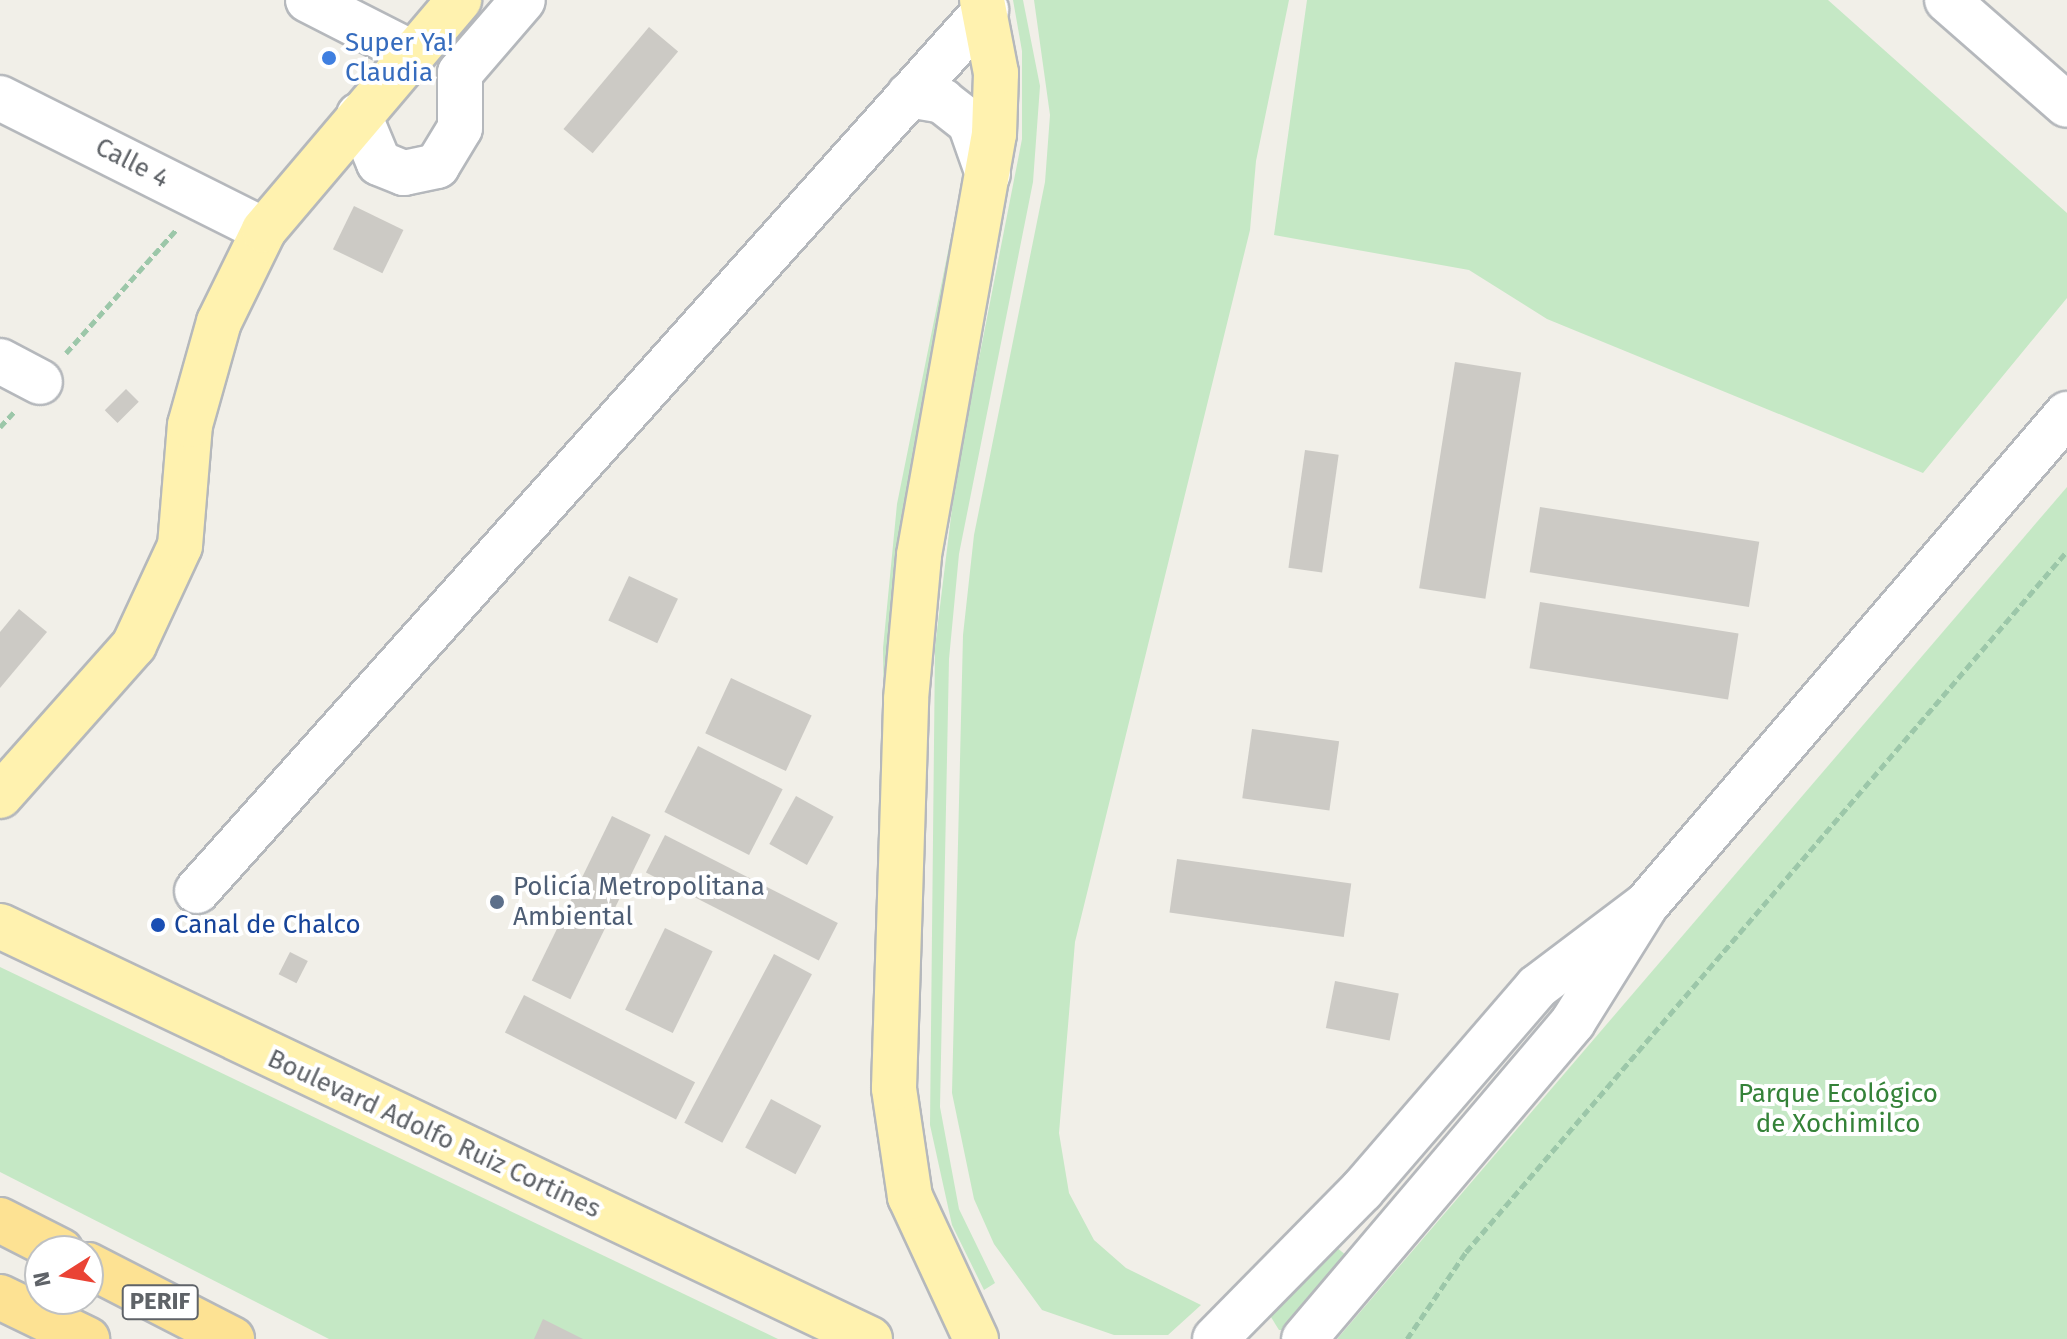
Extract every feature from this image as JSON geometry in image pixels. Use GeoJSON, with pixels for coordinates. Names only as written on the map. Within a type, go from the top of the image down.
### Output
{"type":"FeatureCollection","features":[{"type":"Feature","properties":{"kind":"highway"},"geometry":{"type":"LineString","coordinates":[[0,1220],[30,1235]]}},
{"type":"Feature","properties":{"kind":"highway","name":"PERIF"},"geometry":{"type":"LineString","coordinates":[[104,1273],[232,1339]]}},
{"type":"Feature","properties":{"kind":"highway"},"geometry":{"type":"LineString","coordinates":[[0,1297],[87,1339]]}},
{"type":"Feature","properties":{"kind":"main road"},"geometry":{"type":"LineString","coordinates":[[0,796],[134,645],[180,546],[190,425],[219,322],[264,230],[459,0]]}},
{"type":"Feature","properties":{"kind":"main road"},"geometry":{"type":"LineString","coordinates":[[976,1339],[910,1197],[894,1088],[906,699],[919,555],[988,174],[996,73],[984,5]]}},
{"type":"Feature","properties":{"kind":"main road","name":"Boulevard Adolfo Ruiz Cortines"},"geometry":{"type":"LineString","coordinates":[[0,926],[870,1339]]}},
{"type":"Feature","properties":{"kind":"street"},"geometry":{"type":"LineString","coordinates":[[308,0],[412,53]]}},
{"type":"Feature","properties":{"kind":"street"},"geometry":{"type":"LineString","coordinates":[[359,115],[379,163],[404,173],[437,166],[460,128],[460,73],[523,0]]}},
{"type":"Feature","properties":{"kind":"street"},"geometry":{"type":"LineString","coordinates":[[1947,0],[2067,105]]}},
{"type":"Feature","properties":{"kind":"street"},"geometry":{"type":"LineString","coordinates":[[197,891],[909,95],[984,5]]}},
{"type":"Feature","properties":{"kind":"street"},"geometry":{"type":"LineString","coordinates":[[909,95],[942,101],[970,123],[988,174]]}},
{"type":"Feature","properties":{"kind":"street","name":"Calle 4"},"geometry":{"type":"LineString","coordinates":[[0,98],[264,230]]}},
{"type":"Feature","properties":{"kind":"street"},"geometry":{"type":"LineString","coordinates":[[0,361],[40,382]]}},
{"type":"Feature","properties":{"kind":"street"},"geometry":{"type":"LineString","coordinates":[[1304,1339],[1400,1222],[1573,1022],[1646,905],[2067,414]]}},
{"type":"Feature","properties":{"kind":"street"},"geometry":{"type":"LineString","coordinates":[[1215,1339],[1362,1190],[1537,987],[1646,905]]}},
{"type":"Feature","properties":{"kind":"street"},"geometry":{"type":"LineString","coordinates":[[1362,1190],[1400,1222]]}},
{"type":"Feature","properties":{"kind":"path"},"geometry":{"type":"LineString","coordinates":[[0,427],[204,199]]}},
{"type":"Feature","properties":{"kind":"path"},"geometry":{"type":"LineString","coordinates":[[1407,1339],[1466,1252],[2067,551]]}},
{"type":"Feature","properties":{"kind":"green space"},"geometry":{"type":"Polygon","coordinates":[[[1013,0],[1023,0],[1040,86],[1033,182],[959,554],[949,659],[940,1107],[959,1209],[995,1283],[984,1290],[952,1225],[930,1125],[935,647],[956,476],[1022,139],[1022,51],[1013,0]]]}},
{"type":"Feature","properties":{"kind":"green space"},"geometry":{"type":"Polygon","coordinates":[[[1034,0],[1289,0],[1256,161],[1250,230],[1075,942],[1059,1133],[1069,1193],[1094,1240],[1126,1268],[1201,1305],[1168,1335],[1114,1335],[1042,1310],[994,1244],[974,1199],[952,1093],[963,635],[974,535],[1045,182],[1050,115],[1034,0]]]}},
{"type":"Feature","properties":{"kind":"green space"},"geometry":{"type":"Polygon","coordinates":[[[1307,0],[1828,0],[2067,213],[2067,298],[1923,473],[1547,319],[1469,270],[1274,235],[1307,0]]]}},
{"type":"Feature","properties":{"kind":"green space"},"geometry":{"type":"Polygon","coordinates":[[[969,108],[985,121],[884,731],[883,648],[897,504],[962,182],[969,108]]]}},
{"type":"Feature","properties":{"kind":"green space","name":"Parque Ecológico de Xochimilco"},"geometry":{"type":"Polygon","coordinates":[[[2067,487],[2067,1339],[1337,1339],[2067,487]]]}},
{"type":"Feature","properties":{"kind":"green space"},"geometry":{"type":"Polygon","coordinates":[[[0,967],[778,1339],[329,1339],[0,1172],[0,967]]]}},
{"type":"Feature","properties":{"kind":"green space"},"geometry":{"type":"Polygon","coordinates":[[[1336,1247],[1347,1256],[1287,1330],[1279,1330],[1269,1314],[1336,1247]]]}},
{"type":"Feature","properties":{"kind":"building"},"geometry":{"type":"Polygon","coordinates":[[[649,27],[678,51],[593,153],[564,129],[649,27]]]}},
{"type":"Feature","properties":{"kind":"building"},"geometry":{"type":"Polygon","coordinates":[[[354,206],[403,230],[382,273],[333,249],[354,206]]]}},
{"type":"Feature","properties":{"kind":"building"},"geometry":{"type":"Polygon","coordinates":[[[1455,362],[1521,372],[1485,599],[1419,588],[1455,362]]]}},
{"type":"Feature","properties":{"kind":"building"},"geometry":{"type":"Polygon","coordinates":[[[126,389],[139,402],[118,423],[105,410],[126,389]]]}},
{"type":"Feature","properties":{"kind":"building"},"geometry":{"type":"Polygon","coordinates":[[[1305,450],[1339,455],[1322,573],[1288,568],[1305,450]]]}},
{"type":"Feature","properties":{"kind":"building"},"geometry":{"type":"Polygon","coordinates":[[[1540,507],[1759,542],[1749,607],[1530,572],[1540,507]]]}},
{"type":"Feature","properties":{"kind":"building"},"geometry":{"type":"Polygon","coordinates":[[[629,576],[678,599],[657,643],[608,620],[629,576]]]}},
{"type":"Feature","properties":{"kind":"building"},"geometry":{"type":"Polygon","coordinates":[[[1540,602],[1739,633],[1728,700],[1530,668],[1540,602]]]}},
{"type":"Feature","properties":{"kind":"building"},"geometry":{"type":"Polygon","coordinates":[[[19,609],[47,632],[0,688],[0,632],[19,609]]]}},
{"type":"Feature","properties":{"kind":"building"},"geometry":{"type":"Polygon","coordinates":[[[731,678],[812,716],[786,771],[705,733],[731,678]]]}},
{"type":"Feature","properties":{"kind":"building"},"geometry":{"type":"Polygon","coordinates":[[[1252,729],[1339,741],[1329,811],[1242,798],[1252,729]]]}},
{"type":"Feature","properties":{"kind":"building"},"geometry":{"type":"Polygon","coordinates":[[[698,746],[783,789],[749,855],[664,812],[698,746]]]}},
{"type":"Feature","properties":{"kind":"building"},"geometry":{"type":"Polygon","coordinates":[[[796,796],[834,817],[807,865],[769,844],[796,796]]]}},
{"type":"Feature","properties":{"kind":"building"},"geometry":{"type":"Polygon","coordinates":[[[612,816],[651,835],[570,999],[532,980],[612,816]]]}},
{"type":"Feature","properties":{"kind":"building"},"geometry":{"type":"Polygon","coordinates":[[[665,835],[838,923],[819,960],[646,872],[665,835]]]}},
{"type":"Feature","properties":{"kind":"building"},"geometry":{"type":"Polygon","coordinates":[[[1177,859],[1351,883],[1344,937],[1169,912],[1177,859]]]}},
{"type":"Feature","properties":{"kind":"building"},"geometry":{"type":"Polygon","coordinates":[[[665,928],[713,951],[673,1033],[625,1010],[665,928]]]}},
{"type":"Feature","properties":{"kind":"building"},"geometry":{"type":"Polygon","coordinates":[[[290,952],[308,961],[296,983],[279,974],[290,952]]]}},
{"type":"Feature","properties":{"kind":"building"},"geometry":{"type":"Polygon","coordinates":[[[774,954],[812,974],[722,1143],[684,1123],[774,954]]]}},
{"type":"Feature","properties":{"kind":"building"},"geometry":{"type":"Polygon","coordinates":[[[1335,981],[1399,993],[1390,1041],[1326,1028],[1335,981]]]}},
{"type":"Feature","properties":{"kind":"building"},"geometry":{"type":"Polygon","coordinates":[[[524,995],[695,1082],[676,1120],[505,1032],[524,995]]]}},
{"type":"Feature","properties":{"kind":"building"},"geometry":{"type":"Polygon","coordinates":[[[771,1099],[821,1126],[796,1174],[745,1148],[771,1099]]]}},
{"type":"Feature","properties":{"kind":"building"},"geometry":{"type":"Polygon","coordinates":[[[543,1319],[583,1339],[534,1339],[543,1319]]]}},
{"type":"Feature","properties":{"kind":"place","name":"Super Ya! Claudia"},"geometry":{"type":"Point","coordinates":[329,58]}},
{"type":"Feature","properties":{"kind":"place","name":"Policía Metropolitana Ambiental"},"geometry":{"type":"Point","coordinates":[497,902]}},
{"type":"Feature","properties":{"kind":"place","name":"Canal de Chalco"},"geometry":{"type":"Point","coordinates":[158,925]}}]}
